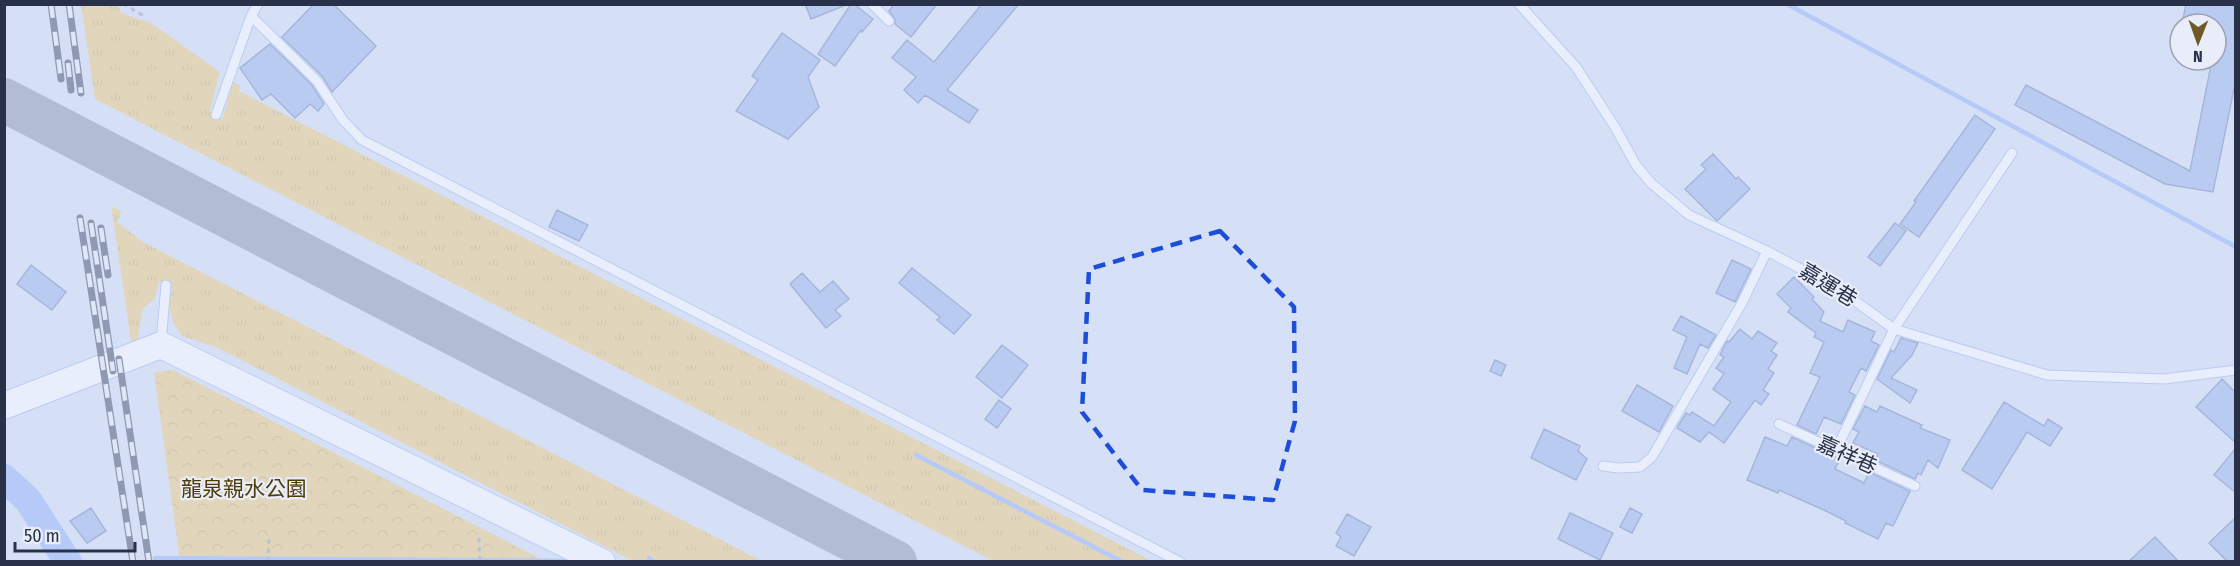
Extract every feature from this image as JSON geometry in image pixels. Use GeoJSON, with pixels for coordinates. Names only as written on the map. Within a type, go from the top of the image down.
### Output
{"type":"FeatureCollection","features":[{"type":"Feature","properties":{"kind":"street"},"geometry":{"type":"LineString","coordinates":[[4,406],[161,345],[602,561]]}},
{"type":"Feature","properties":{"kind":"lane"},"geometry":{"type":"LineString","coordinates":[[216,115],[251,16],[258,4]]}},
{"type":"Feature","properties":{"kind":"lane"},"geometry":{"type":"LineString","coordinates":[[872,4],[889,21]]}},
{"type":"Feature","properties":{"kind":"lane","name":"嘉運巷"},"geometry":{"type":"LineString","coordinates":[[1519,4],[1576,67],[1615,127],[1636,165],[1651,183],[1689,215],[1767,251],[1837,288],[1894,329],[2047,375],[2164,379],[2235,370]]}},
{"type":"Feature","properties":{"kind":"lane"},"geometry":{"type":"LineString","coordinates":[[251,16],[317,81],[343,120],[362,140],[1180,561]]}},
{"type":"Feature","properties":{"kind":"lane"},"geometry":{"type":"LineString","coordinates":[[1836,450],[1894,329],[2012,153]]}},
{"type":"Feature","properties":{"kind":"lane"},"geometry":{"type":"LineString","coordinates":[[1603,466],[1640,467],[1652,457],[1742,303],[1767,251]]}},
{"type":"Feature","properties":{"kind":"lane"},"geometry":{"type":"LineString","coordinates":[[161,345],[166,285]]}},
{"type":"Feature","properties":{"kind":"lane","name":"嘉祥巷"},"geometry":{"type":"LineString","coordinates":[[1779,424],[1915,486]]}},
{"type":"Feature","properties":{"kind":"path"},"geometry":{"type":"LineString","coordinates":[[123,4],[146,17]]}},
{"type":"Feature","properties":{"kind":"path"},"geometry":{"type":"LineString","coordinates":[[268,561],[269,536]]}},
{"type":"Feature","properties":{"kind":"path"},"geometry":{"type":"LineString","coordinates":[[479,538],[480,561]]}},
{"type":"Feature","properties":{"kind":"highlighted area"},"geometry":{"type":"Polygon","coordinates":[[[1220,231],[1294,307],[1295,421],[1273,500],[1142,490],[1082,412],[1089,269],[1220,231]]]}},
{"type":"Feature","properties":{"kind":"green space"},"geometry":{"type":"Polygon","coordinates":[[[81,5],[118,5],[121,13],[151,23],[220,72],[210,111],[223,118],[233,82],[240,86],[239,91],[1152,561],[993,561],[95,99],[81,5]]]}},
{"type":"Feature","properties":{"kind":"green space"},"geometry":{"type":"Polygon","coordinates":[[[111,206],[122,212],[117,222],[143,242],[762,561],[633,561],[216,347],[182,336],[171,314],[172,289],[159,282],[155,298],[142,310],[137,346],[132,347],[111,206]]]}},
{"type":"Feature","properties":{"kind":"green space","name":"龍泉親水公園"},"geometry":{"type":"Polygon","coordinates":[[[173,370],[545,561],[180,561],[154,372],[173,370]]]}},
{"type":"Feature","properties":{"kind":"building"},"geometry":{"type":"Polygon","coordinates":[[[314,4],[333,4],[376,46],[332,92],[322,76],[282,37],[314,4]]]}},
{"type":"Feature","properties":{"kind":"building"},"geometry":{"type":"Polygon","coordinates":[[[805,4],[846,4],[846,5],[811,19],[805,4]]]}},
{"type":"Feature","properties":{"kind":"building"},"geometry":{"type":"Polygon","coordinates":[[[851,4],[873,19],[862,32],[861,30],[835,66],[818,54],[851,4]]]}},
{"type":"Feature","properties":{"kind":"building"},"geometry":{"type":"Polygon","coordinates":[[[894,4],[937,4],[911,37],[895,24],[895,19],[889,11],[894,4]]]}},
{"type":"Feature","properties":{"kind":"building"},"geometry":{"type":"Polygon","coordinates":[[[982,4],[1019,4],[947,90],[978,110],[969,123],[925,95],[918,103],[904,90],[916,77],[892,58],[907,40],[934,62],[982,4]]]}},
{"type":"Feature","properties":{"kind":"building"},"geometry":{"type":"Polygon","coordinates":[[[2186,4],[2235,4],[2235,84],[2213,192],[2165,184],[2015,105],[2026,85],[2190,171],[2210,72],[2228,72],[2228,12],[2184,12],[2186,4]]]}},
{"type":"Feature","properties":{"kind":"building"},"geometry":{"type":"Polygon","coordinates":[[[782,33],[820,60],[808,77],[819,107],[788,139],[736,111],[758,80],[752,76],[782,33]]]}},
{"type":"Feature","properties":{"kind":"building"},"geometry":{"type":"Polygon","coordinates":[[[270,44],[312,85],[324,104],[318,111],[310,104],[295,118],[271,94],[262,100],[240,68],[270,44]]]}},
{"type":"Feature","properties":{"kind":"building"},"geometry":{"type":"Polygon","coordinates":[[[1975,115],[1995,129],[1919,237],[1900,224],[1975,115]]]}},
{"type":"Feature","properties":{"kind":"building"},"geometry":{"type":"Polygon","coordinates":[[[1713,154],[1736,179],[1738,177],[1750,189],[1717,221],[1685,189],[1706,169],[1701,165],[1713,154]]]}},
{"type":"Feature","properties":{"kind":"building"},"geometry":{"type":"Polygon","coordinates":[[[557,210],[588,225],[579,241],[549,227],[557,210]]]}},
{"type":"Feature","properties":{"kind":"building"},"geometry":{"type":"Polygon","coordinates":[[[1895,223],[1906,231],[1880,266],[1868,257],[1895,223]]]}},
{"type":"Feature","properties":{"kind":"building"},"geometry":{"type":"Polygon","coordinates":[[[1732,260],[1751,269],[1735,302],[1716,293],[1732,260]]]}},
{"type":"Feature","properties":{"kind":"building"},"geometry":{"type":"Polygon","coordinates":[[[31,265],[66,292],[52,310],[17,284],[31,265]]]}},
{"type":"Feature","properties":{"kind":"building"},"geometry":{"type":"Polygon","coordinates":[[[912,268],[971,315],[954,334],[937,320],[940,317],[899,283],[912,268]]]}},
{"type":"Feature","properties":{"kind":"building"},"geometry":{"type":"Polygon","coordinates":[[[802,273],[820,292],[833,281],[849,299],[835,310],[841,316],[826,328],[790,284],[802,273]]]}},
{"type":"Feature","properties":{"kind":"building"},"geometry":{"type":"Polygon","coordinates":[[[1794,277],[1814,297],[1812,299],[1824,312],[1820,321],[1843,332],[1848,320],[1875,332],[1871,341],[1879,345],[1866,371],[1861,368],[1849,392],[1855,395],[1841,424],[1824,417],[1816,434],[1797,425],[1820,377],[1810,373],[1824,342],[1814,337],[1816,333],[1788,312],[1791,308],[1777,294],[1794,277]]]}},
{"type":"Feature","properties":{"kind":"building"},"geometry":{"type":"Polygon","coordinates":[[[1681,316],[1716,335],[1708,348],[1700,344],[1687,374],[1674,368],[1687,337],[1673,330],[1681,316]]]}},
{"type":"Feature","properties":{"kind":"building"},"geometry":{"type":"Polygon","coordinates":[[[1740,329],[1752,339],[1758,331],[1777,343],[1771,351],[1777,355],[1768,369],[1774,373],[1763,390],[1769,394],[1761,405],[1755,400],[1724,443],[1709,432],[1700,442],[1677,428],[1686,413],[1690,415],[1692,412],[1714,426],[1731,402],[1713,389],[1724,374],[1716,368],[1724,357],[1720,355],[1727,341],[1729,342],[1740,329]]]}},
{"type":"Feature","properties":{"kind":"building"},"geometry":{"type":"Polygon","coordinates":[[[1901,338],[1918,343],[1912,355],[1891,378],[1917,390],[1910,403],[1877,379],[1891,350],[1894,352],[1901,338]]]}},
{"type":"Feature","properties":{"kind":"building"},"geometry":{"type":"Polygon","coordinates":[[[1002,345],[1028,365],[1002,398],[976,377],[1002,345]]]}},
{"type":"Feature","properties":{"kind":"building"},"geometry":{"type":"Polygon","coordinates":[[[1495,360],[1506,365],[1501,376],[1490,371],[1495,360]]]}},
{"type":"Feature","properties":{"kind":"building"},"geometry":{"type":"Polygon","coordinates":[[[2222,379],[2235,392],[2235,442],[2196,407],[2222,379]]]}},
{"type":"Feature","properties":{"kind":"building"},"geometry":{"type":"Polygon","coordinates":[[[1637,385],[1673,406],[1659,432],[1622,411],[1637,385]]]}},
{"type":"Feature","properties":{"kind":"building"},"geometry":{"type":"Polygon","coordinates":[[[999,400],[1011,409],[997,428],[985,419],[999,400]]]}},
{"type":"Feature","properties":{"kind":"building"},"geometry":{"type":"Polygon","coordinates":[[[2004,402],[2044,426],[2048,419],[2062,428],[2050,446],[2027,432],[1992,489],[1962,470],[2004,402]]]}},
{"type":"Feature","properties":{"kind":"building"},"geometry":{"type":"Polygon","coordinates":[[[1865,406],[1877,412],[1880,406],[1922,425],[1920,428],[1950,440],[1938,468],[1928,460],[1921,475],[1918,473],[1915,479],[1875,460],[1878,454],[1853,443],[1859,432],[1853,429],[1865,406]]]}},
{"type":"Feature","properties":{"kind":"building"},"geometry":{"type":"Polygon","coordinates":[[[1544,429],[1580,446],[1578,451],[1587,459],[1576,480],[1531,458],[1544,429]]]}},
{"type":"Feature","properties":{"kind":"building"},"geometry":{"type":"Polygon","coordinates":[[[1765,437],[1787,446],[1792,437],[1840,459],[1835,469],[1864,483],[1869,472],[1910,491],[1893,526],[1886,523],[1878,539],[1826,511],[1779,490],[1778,493],[1747,480],[1765,437]]]}},
{"type":"Feature","properties":{"kind":"building"},"geometry":{"type":"Polygon","coordinates":[[[2235,449],[2235,492],[2214,475],[2235,449]]]}},
{"type":"Feature","properties":{"kind":"building"},"geometry":{"type":"Polygon","coordinates":[[[91,508],[106,531],[87,543],[70,521],[91,508]]]}},
{"type":"Feature","properties":{"kind":"building"},"geometry":{"type":"Polygon","coordinates":[[[1630,508],[1642,514],[1632,533],[1620,527],[1630,508]]]}},
{"type":"Feature","properties":{"kind":"building"},"geometry":{"type":"Polygon","coordinates":[[[1570,513],[1613,533],[1600,560],[1558,539],[1570,513]]]}},
{"type":"Feature","properties":{"kind":"building"},"geometry":{"type":"Polygon","coordinates":[[[1347,514],[1371,527],[1354,556],[1336,546],[1341,537],[1336,533],[1347,514]]]}},
{"type":"Feature","properties":{"kind":"building"},"geometry":{"type":"Polygon","coordinates":[[[2235,518],[2235,561],[2227,561],[2209,543],[2235,518]]]}},
{"type":"Feature","properties":{"kind":"building"},"geometry":{"type":"Polygon","coordinates":[[[2155,537],[2178,561],[2129,561],[2155,537]]]}},
{"type":"Feature","properties":{"kind":"waterway"},"geometry":{"type":"LineString","coordinates":[[1787,4],[2236,247]]}},
{"type":"Feature","properties":{"kind":"waterway"},"geometry":{"type":"LineString","coordinates":[[916,455],[1123,562]]}},
{"type":"Feature","properties":{"kind":"waterway"},"geometry":{"type":"LineString","coordinates":[[4,478],[28,500],[68,562]]}},
{"type":"Feature","properties":{"kind":"waterway"},"geometry":{"type":"LineString","coordinates":[[155,558],[568,561]]}},
{"type":"Feature","properties":{"kind":"waterway"},"geometry":{"type":"LineString","coordinates":[[649,558],[655,562]]}},
{"type":"Feature","properties":{"kind":"taxiway"},"geometry":{"type":"LineString","coordinates":[[4,100],[895,562]]}},
{"type":"Feature","properties":{"kind":"railway"},"geometry":{"type":"LineString","coordinates":[[51,4],[61,79]]}},
{"type":"Feature","properties":{"kind":"railway"},"geometry":{"type":"LineString","coordinates":[[69,4],[81,93]]}},
{"type":"Feature","properties":{"kind":"railway"},"geometry":{"type":"LineString","coordinates":[[68,63],[71,90]]}},
{"type":"Feature","properties":{"kind":"railway"},"geometry":{"type":"LineString","coordinates":[[80,218],[133,562]]}},
{"type":"Feature","properties":{"kind":"railway"},"geometry":{"type":"LineString","coordinates":[[91,223],[113,371]]}},
{"type":"Feature","properties":{"kind":"railway"},"geometry":{"type":"LineString","coordinates":[[101,228],[108,275]]}},
{"type":"Feature","properties":{"kind":"railway"},"geometry":{"type":"LineString","coordinates":[[119,359],[149,562]]}}]}
